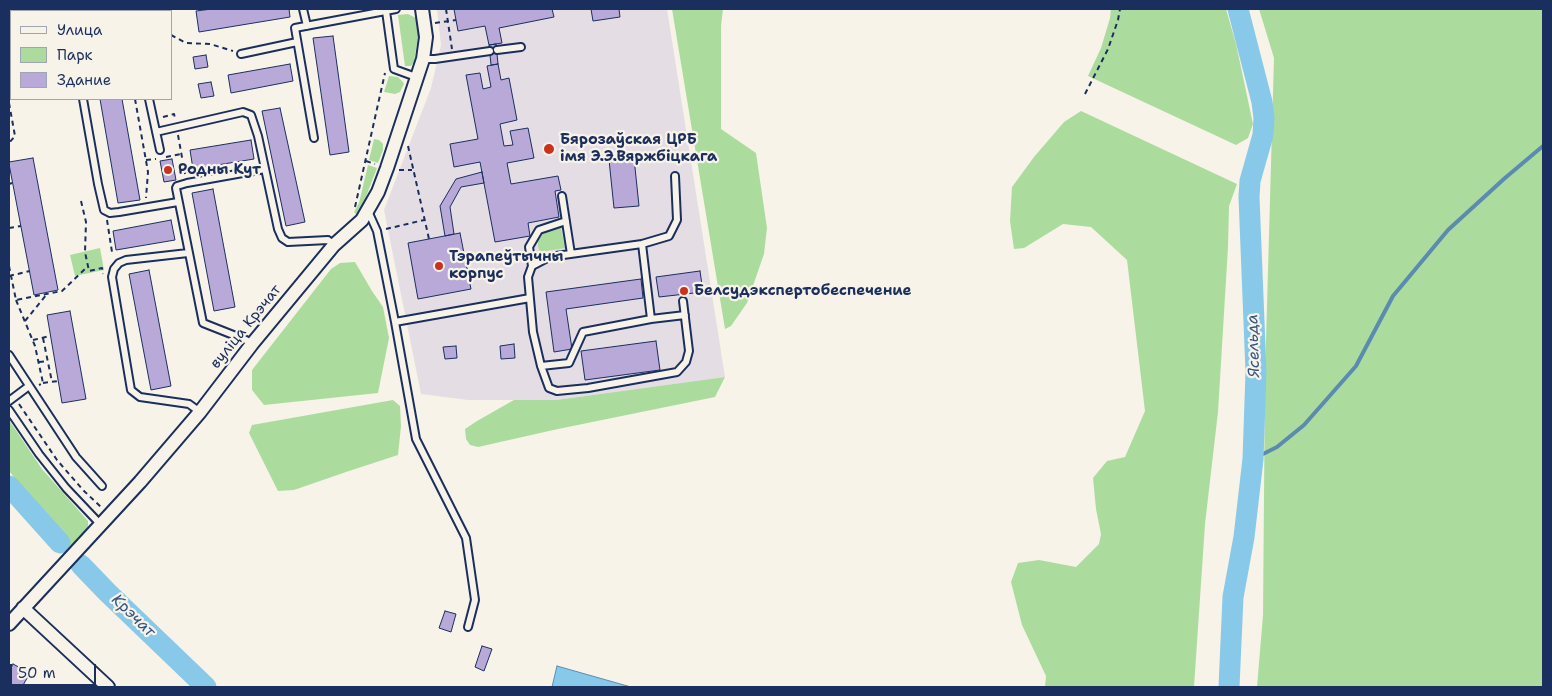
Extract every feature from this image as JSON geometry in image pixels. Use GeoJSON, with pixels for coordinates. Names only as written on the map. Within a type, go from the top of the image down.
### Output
{"type":"FeatureCollection","features":[{"type":"Feature","properties":{"kind":"street","name":"вуліца Крэчат"},"geometry":{"type":"LineString","coordinates":[[9,624],[110,516],[200,412],[252,344],[334,245],[357,225],[368,211],[388,168],[423,60],[426,37],[422,9]]}},
{"type":"Feature","properties":{"kind":"street"},"geometry":{"type":"LineString","coordinates":[[22,608],[108,687]]}},
{"type":"Feature","properties":{"kind":"lane"},"geometry":{"type":"LineString","coordinates":[[303,9],[307,26]]}},
{"type":"Feature","properties":{"kind":"lane"},"geometry":{"type":"LineString","coordinates":[[314,138],[295,28],[396,9]]}},
{"type":"Feature","properties":{"kind":"lane"},"geometry":{"type":"LineString","coordinates":[[386,11],[394,68],[416,77]]}},
{"type":"Feature","properties":{"kind":"lane"},"geometry":{"type":"LineString","coordinates":[[242,54],[297,42]]}},
{"type":"Feature","properties":{"kind":"lane"},"geometry":{"type":"LineString","coordinates":[[423,60],[521,47]]}},
{"type":"Feature","properties":{"kind":"lane"},"geometry":{"type":"LineString","coordinates":[[83,100],[104,210],[110,213],[178,202]]}},
{"type":"Feature","properties":{"kind":"lane"},"geometry":{"type":"LineString","coordinates":[[149,100],[160,150]]}},
{"type":"Feature","properties":{"kind":"lane"},"geometry":{"type":"LineString","coordinates":[[156,132],[243,112],[251,115],[258,136],[278,230],[282,238],[288,242],[328,240],[334,245]]}},
{"type":"Feature","properties":{"kind":"lane"},"geometry":{"type":"LineString","coordinates":[[252,344],[203,323],[176,188],[187,183],[264,169]]}},
{"type":"Feature","properties":{"kind":"lane"},"geometry":{"type":"LineString","coordinates":[[532,266],[549,256],[642,244],[669,236],[677,220],[675,176]]}},
{"type":"Feature","properties":{"kind":"lane"},"geometry":{"type":"LineString","coordinates":[[562,196],[571,254]]}},
{"type":"Feature","properties":{"kind":"lane"},"geometry":{"type":"LineString","coordinates":[[368,211],[377,231],[416,439],[466,538],[475,600],[468,627]]}},
{"type":"Feature","properties":{"kind":"lane"},"geometry":{"type":"LineString","coordinates":[[566,221],[539,230],[533,237],[529,247],[532,266],[528,277],[533,332],[541,366],[549,388],[557,391],[588,388],[677,372],[686,362],[689,351],[684,301]]}},
{"type":"Feature","properties":{"kind":"lane"},"geometry":{"type":"LineString","coordinates":[[642,244],[651,319]]}},
{"type":"Feature","properties":{"kind":"lane"},"geometry":{"type":"LineString","coordinates":[[188,253],[126,260],[119,263],[114,269],[112,277],[131,390],[140,397],[189,404],[200,412]]}},
{"type":"Feature","properties":{"kind":"lane"},"geometry":{"type":"LineString","coordinates":[[395,322],[530,298]]}},
{"type":"Feature","properties":{"kind":"lane"},"geometry":{"type":"LineString","coordinates":[[541,366],[569,363],[583,332],[651,319],[685,315]]}},
{"type":"Feature","properties":{"kind":"lane"},"geometry":{"type":"LineString","coordinates":[[9,355],[76,456],[102,486]]}},
{"type":"Feature","properties":{"kind":"lane"},"geometry":{"type":"LineString","coordinates":[[12,399],[30,388]]}},
{"type":"Feature","properties":{"kind":"lane"},"geometry":{"type":"LineString","coordinates":[[9,410],[44,461],[66,488],[101,525]]}},
{"type":"Feature","properties":{"kind":"path"},"geometry":{"type":"LineString","coordinates":[[446,9],[452,56]]}},
{"type":"Feature","properties":{"kind":"path"},"geometry":{"type":"LineString","coordinates":[[1085,94],[1108,48],[1120,9]]}},
{"type":"Feature","properties":{"kind":"path"},"geometry":{"type":"LineString","coordinates":[[431,24],[456,20]]}},
{"type":"Feature","properties":{"kind":"path"},"geometry":{"type":"LineString","coordinates":[[172,36],[186,43],[210,44],[242,54]]}},
{"type":"Feature","properties":{"kind":"path"},"geometry":{"type":"LineString","coordinates":[[357,225],[348,216],[355,208],[385,74],[384,66]]}},
{"type":"Feature","properties":{"kind":"path"},"geometry":{"type":"LineString","coordinates":[[135,100],[148,172],[145,208]]}},
{"type":"Feature","properties":{"kind":"path"},"geometry":{"type":"LineString","coordinates":[[9,103],[15,136],[9,144]]}},
{"type":"Feature","properties":{"kind":"path"},"geometry":{"type":"LineString","coordinates":[[153,119],[174,114],[187,183]]}},
{"type":"Feature","properties":{"kind":"path"},"geometry":{"type":"LineString","coordinates":[[408,146],[429,239]]}},
{"type":"Feature","properties":{"kind":"path"},"geometry":{"type":"LineString","coordinates":[[81,201],[86,222],[85,252],[89,271],[102,268],[104,277]]}},
{"type":"Feature","properties":{"kind":"path"},"geometry":{"type":"LineString","coordinates":[[110,213],[106,220],[112,252]]}},
{"type":"Feature","properties":{"kind":"path"},"geometry":{"type":"LineString","coordinates":[[377,231],[424,220]]}},
{"type":"Feature","properties":{"kind":"path"},"geometry":{"type":"LineString","coordinates":[[9,228],[21,226]]}},
{"type":"Feature","properties":{"kind":"path"},"geometry":{"type":"LineString","coordinates":[[9,266],[16,300],[33,340],[43,383]]}},
{"type":"Feature","properties":{"kind":"path"},"geometry":{"type":"LineString","coordinates":[[16,300],[62,291],[88,266]]}},
{"type":"Feature","properties":{"kind":"path"},"geometry":{"type":"LineString","coordinates":[[10,275],[30,271]]}},
{"type":"Feature","properties":{"kind":"path"},"geometry":{"type":"LineString","coordinates":[[25,321],[47,294]]}},
{"type":"Feature","properties":{"kind":"path"},"geometry":{"type":"LineString","coordinates":[[33,340],[50,336]]}},
{"type":"Feature","properties":{"kind":"path"},"geometry":{"type":"LineString","coordinates":[[43,338],[52,382]]}},
{"type":"Feature","properties":{"kind":"path"},"geometry":{"type":"LineString","coordinates":[[38,362],[48,360]]}},
{"type":"Feature","properties":{"kind":"path"},"geometry":{"type":"LineString","coordinates":[[30,388],[43,383],[58,381]]}},
{"type":"Feature","properties":{"kind":"path"},"geometry":{"type":"LineString","coordinates":[[12,399],[57,460],[83,490],[110,516]]}},
{"type":"Feature","properties":{"kind":"shaded area","name":"Бярозаўская ЦРБ імя Э.Э.Вяржбіцкага"},"geometry":{"type":"Polygon","coordinates":[[[437,9],[667,9],[725,377],[556,400],[468,400],[421,394],[384,210],[431,88],[441,45],[437,9]]]}},
{"type":"Feature","properties":{"kind":"green space"},"geometry":{"type":"Polygon","coordinates":[[[672,9],[723,9],[721,26],[721,129],[756,153],[767,228],[764,254],[747,303],[731,326],[725,329],[672,9]]]}},
{"type":"Feature","properties":{"kind":"green space"},"geometry":{"type":"Polygon","coordinates":[[[1111,9],[1226,9],[1236,44],[1253,124],[1248,138],[1236,145],[1088,76],[1101,48],[1111,9]]]}},
{"type":"Feature","properties":{"kind":"green space"},"geometry":{"type":"Polygon","coordinates":[[[1259,9],[1543,9],[1543,687],[1257,687],[1263,615],[1265,376],[1274,58],[1259,9]]]}},
{"type":"Feature","properties":{"kind":"green space"},"geometry":{"type":"Polygon","coordinates":[[[408,14],[416,18],[419,30],[414,62],[411,66],[405,66],[398,15],[408,14]]]}},
{"type":"Feature","properties":{"kind":"green space"},"geometry":{"type":"Polygon","coordinates":[[[389,76],[398,77],[403,82],[404,84],[400,92],[395,94],[384,92],[389,76]]]}},
{"type":"Feature","properties":{"kind":"green space"},"geometry":{"type":"Polygon","coordinates":[[[1081,111],[1237,184],[1229,206],[1218,412],[1205,524],[1194,687],[1045,687],[1046,676],[1022,625],[1011,582],[1018,563],[1039,560],[1076,567],[1099,544],[1101,534],[1093,478],[1107,461],[1125,457],[1145,411],[1127,260],[1091,227],[1063,224],[1024,248],[1014,249],[1010,221],[1012,187],[1034,157],[1064,122],[1081,111]]]}},
{"type":"Feature","properties":{"kind":"green space"},"geometry":{"type":"Polygon","coordinates":[[[374,139],[379,140],[383,144],[383,150],[378,163],[369,160],[374,139]]]}},
{"type":"Feature","properties":{"kind":"green space"},"geometry":{"type":"Polygon","coordinates":[[[368,165],[377,168],[357,215],[354,212],[359,203],[368,165]]]}},
{"type":"Feature","properties":{"kind":"green space"},"geometry":{"type":"Polygon","coordinates":[[[561,228],[565,248],[540,252],[538,241],[545,231],[561,228]]]}},
{"type":"Feature","properties":{"kind":"green space"},"geometry":{"type":"Polygon","coordinates":[[[100,248],[104,270],[75,276],[70,255],[100,248]]]}},
{"type":"Feature","properties":{"kind":"green space"},"geometry":{"type":"Polygon","coordinates":[[[355,262],[383,307],[389,338],[378,393],[264,405],[252,390],[252,370],[331,269],[340,263],[355,262]]]}},
{"type":"Feature","properties":{"kind":"green space"},"geometry":{"type":"Polygon","coordinates":[[[725,377],[715,397],[478,447],[470,445],[466,439],[465,429],[514,400],[556,400],[725,377]]]}},
{"type":"Feature","properties":{"kind":"green space"},"geometry":{"type":"Polygon","coordinates":[[[393,400],[400,406],[401,426],[398,455],[294,490],[278,491],[249,433],[252,425],[393,400]]]}},
{"type":"Feature","properties":{"kind":"green space"},"geometry":{"type":"Polygon","coordinates":[[[9,420],[42,469],[88,521],[88,527],[70,549],[9,471],[9,420]]]}},
{"type":"Feature","properties":{"kind":"water"},"geometry":{"type":"Polygon","coordinates":[[[557,666],[631,687],[552,687],[557,666]]]}},
{"type":"Feature","properties":{"kind":"building"},"geometry":{"type":"Polygon","coordinates":[[[212,9],[289,9],[290,17],[199,32],[196,11],[212,9]]]}},
{"type":"Feature","properties":{"kind":"building"},"geometry":{"type":"Polygon","coordinates":[[[454,9],[552,9],[554,17],[499,28],[502,43],[489,45],[485,26],[458,31],[454,9]]]}},
{"type":"Feature","properties":{"kind":"building"},"geometry":{"type":"Polygon","coordinates":[[[591,9],[619,9],[620,17],[593,21],[591,9]]]}},
{"type":"Feature","properties":{"kind":"building"},"geometry":{"type":"Polygon","coordinates":[[[333,36],[349,152],[330,155],[313,38],[333,36]]]}},
{"type":"Feature","properties":{"kind":"building"},"geometry":{"type":"Polygon","coordinates":[[[10,44],[9,64],[9,45],[10,44]]]}},
{"type":"Feature","properties":{"kind":"building"},"geometry":{"type":"Polygon","coordinates":[[[496,44],[498,64],[491,65],[489,45],[496,44]]]}},
{"type":"Feature","properties":{"kind":"building"},"geometry":{"type":"Polygon","coordinates":[[[206,55],[208,67],[195,69],[193,57],[206,55]]]}},
{"type":"Feature","properties":{"kind":"building"},"geometry":{"type":"Polygon","coordinates":[[[290,64],[293,81],[231,93],[228,75],[290,64]]]}},
{"type":"Feature","properties":{"kind":"building"},"geometry":{"type":"Polygon","coordinates":[[[498,64],[501,80],[509,78],[517,120],[500,124],[504,146],[513,145],[510,131],[528,128],[534,158],[507,163],[511,184],[558,176],[561,190],[555,191],[559,217],[528,223],[530,236],[495,242],[480,162],[454,167],[450,144],[478,139],[466,75],[480,73],[483,89],[491,87],[487,66],[498,64]]]}},
{"type":"Feature","properties":{"kind":"building"},"geometry":{"type":"Polygon","coordinates":[[[211,82],[214,96],[201,98],[198,84],[211,82]]]}},
{"type":"Feature","properties":{"kind":"building"},"geometry":{"type":"Polygon","coordinates":[[[100,100],[122,100],[140,200],[118,203],[100,100]]]}},
{"type":"Feature","properties":{"kind":"building"},"geometry":{"type":"Polygon","coordinates":[[[280,108],[305,222],[286,226],[262,111],[280,108]]]}},
{"type":"Feature","properties":{"kind":"building"},"geometry":{"type":"Polygon","coordinates":[[[251,140],[254,159],[193,169],[190,150],[251,140]]]}},
{"type":"Feature","properties":{"kind":"building"},"geometry":{"type":"Polygon","coordinates":[[[33,158],[58,290],[34,295],[9,164],[9,162],[33,158]]]}},
{"type":"Feature","properties":{"kind":"building"},"geometry":{"type":"Polygon","coordinates":[[[634,158],[639,206],[614,208],[609,160],[634,158]]]}},
{"type":"Feature","properties":{"kind":"building","name":"Родны Кут"},"geometry":{"type":"Polygon","coordinates":[[[172,159],[176,180],[164,182],[160,161],[172,159]]]}},
{"type":"Feature","properties":{"kind":"building"},"geometry":{"type":"Polygon","coordinates":[[[482,172],[484,183],[461,187],[450,207],[454,234],[445,236],[440,206],[456,179],[482,172]]]}},
{"type":"Feature","properties":{"kind":"building"},"geometry":{"type":"Polygon","coordinates":[[[213,189],[235,307],[214,311],[192,193],[213,189]]]}},
{"type":"Feature","properties":{"kind":"building"},"geometry":{"type":"Polygon","coordinates":[[[171,220],[175,240],[116,250],[113,231],[171,220]]]}},
{"type":"Feature","properties":{"kind":"building","name":"Тэрапеўтычны корпус"},"geometry":{"type":"Polygon","coordinates":[[[460,233],[471,289],[418,299],[408,243],[460,233]]]}},
{"type":"Feature","properties":{"kind":"building"},"geometry":{"type":"Polygon","coordinates":[[[149,270],[171,386],[151,390],[129,274],[149,270]]]}},
{"type":"Feature","properties":{"kind":"building"},"geometry":{"type":"Polygon","coordinates":[[[700,271],[703,292],[659,297],[656,277],[700,271]]]}},
{"type":"Feature","properties":{"kind":"building"},"geometry":{"type":"Polygon","coordinates":[[[641,279],[643,298],[566,309],[572,349],[554,352],[546,292],[641,279]]]}},
{"type":"Feature","properties":{"kind":"building"},"geometry":{"type":"Polygon","coordinates":[[[70,311],[86,399],[62,403],[47,315],[70,311]]]}},
{"type":"Feature","properties":{"kind":"building"},"geometry":{"type":"Polygon","coordinates":[[[656,341],[660,370],[585,380],[581,351],[656,341]]]}},
{"type":"Feature","properties":{"kind":"building"},"geometry":{"type":"Polygon","coordinates":[[[514,344],[515,358],[501,359],[500,346],[514,344]]]}},
{"type":"Feature","properties":{"kind":"building"},"geometry":{"type":"Polygon","coordinates":[[[456,346],[457,358],[445,359],[443,347],[456,346]]]}},
{"type":"Feature","properties":{"kind":"building"},"geometry":{"type":"Polygon","coordinates":[[[445,611],[456,614],[451,632],[439,628],[445,611]]]}},
{"type":"Feature","properties":{"kind":"building"},"geometry":{"type":"Polygon","coordinates":[[[482,646],[492,649],[484,671],[475,667],[482,646]]]}},
{"type":"Feature","properties":{"kind":"building"},"geometry":{"type":"Polygon","coordinates":[[[13,664],[30,673],[22,687],[9,687],[9,672],[13,664]]]}},
{"type":"Feature","properties":{"kind":"waterway","name":"Ясельда"},"geometry":{"type":"LineString","coordinates":[[1229,687],[1233,597],[1244,537],[1253,459],[1256,372],[1249,197],[1250,181],[1263,135],[1264,118],[1262,102],[1238,9]]}},
{"type":"Feature","properties":{"kind":"waterway"},"geometry":{"type":"LineString","coordinates":[[1253,459],[1277,447],[1304,425],[1356,366],[1393,296],[1448,230],[1543,146]]}},
{"type":"Feature","properties":{"kind":"waterway","name":"Крэчат"},"geometry":{"type":"LineString","coordinates":[[9,486],[60,543]]}},
{"type":"Feature","properties":{"kind":"waterway","name":"Крэчат"},"geometry":{"type":"LineString","coordinates":[[81,565],[206,687]]}},
{"type":"Feature","properties":{"kind":"place","name":"Бярозаўская ЦРБ імя Э.Э.Вяржбіцкага"},"geometry":{"type":"Point","coordinates":[549,149]}},
{"type":"Feature","properties":{"kind":"place","name":"Родны Кут"},"geometry":{"type":"Point","coordinates":[168,170]}},
{"type":"Feature","properties":{"kind":"place","name":"Тэрапеўтычны корпус"},"geometry":{"type":"Point","coordinates":[439,266]}},
{"type":"Feature","properties":{"kind":"place","name":"Белсудэкспертобеспечение"},"geometry":{"type":"Point","coordinates":[684,291]}}]}
